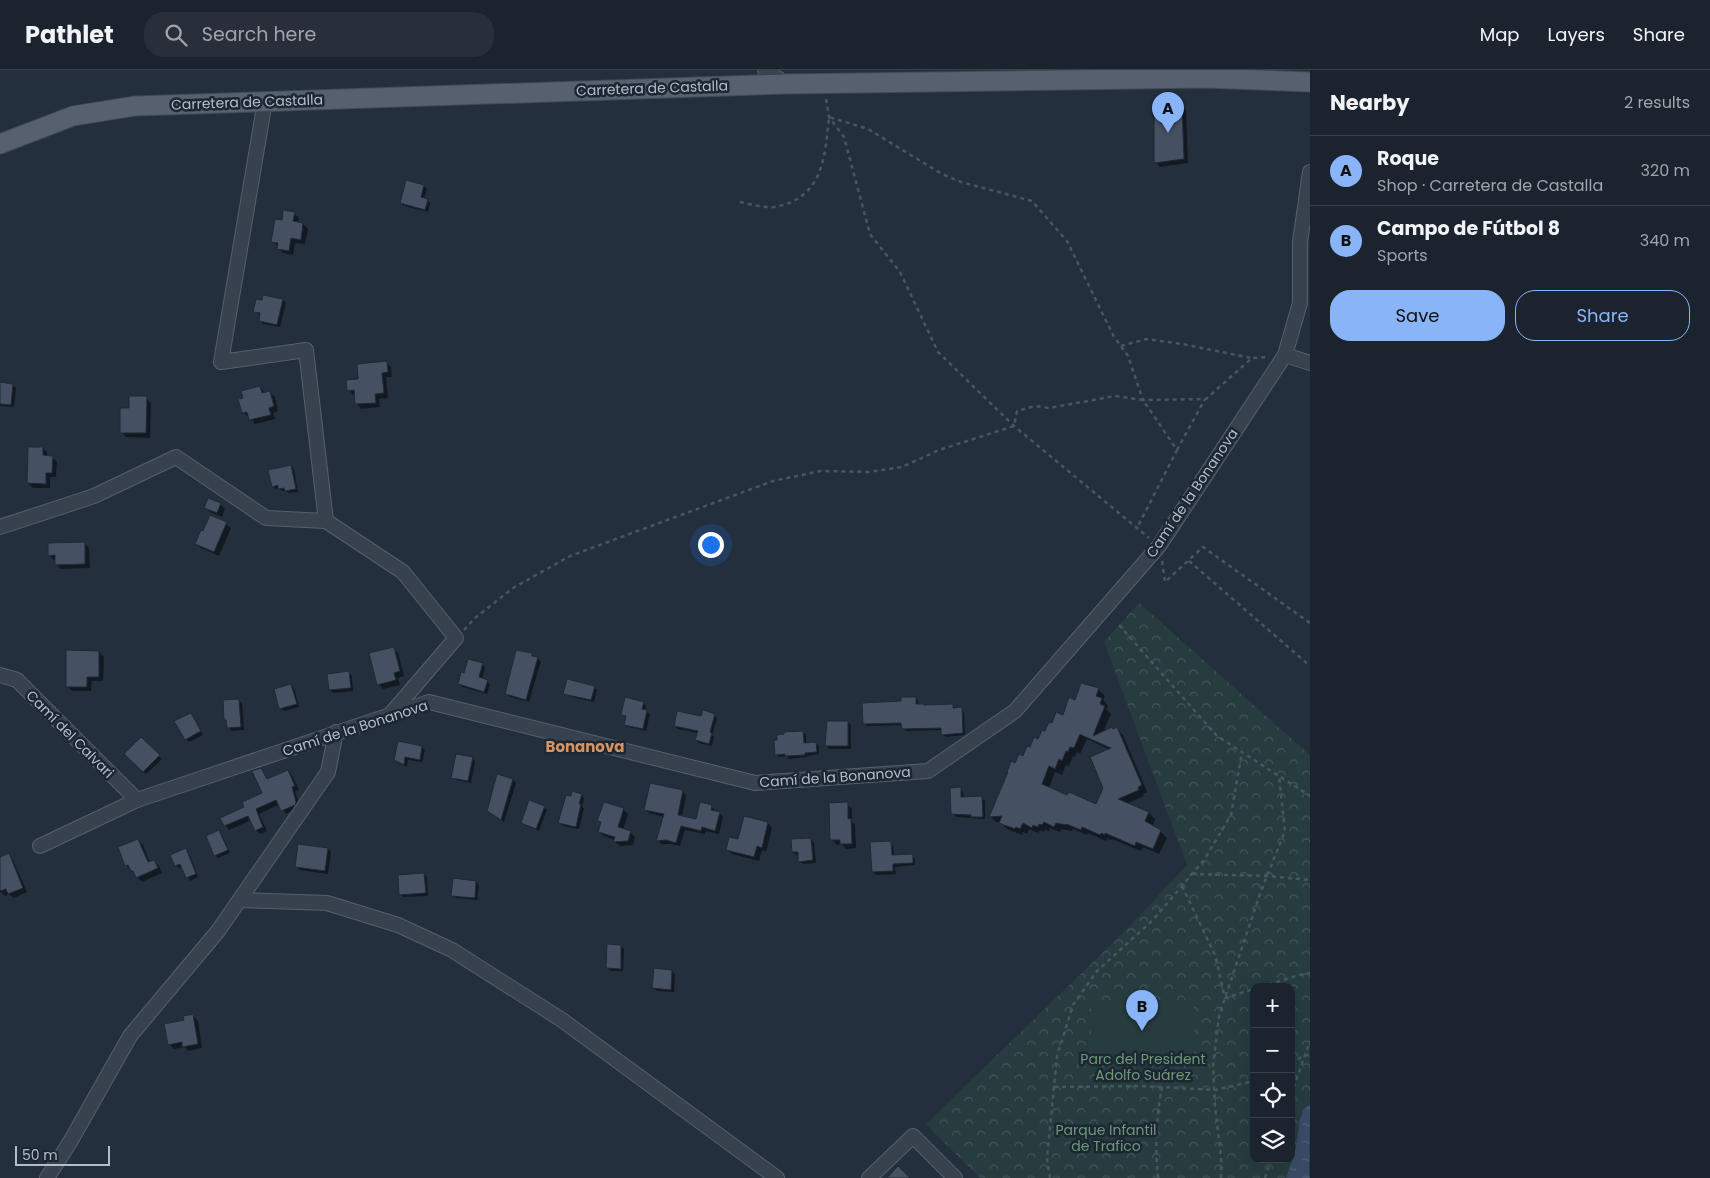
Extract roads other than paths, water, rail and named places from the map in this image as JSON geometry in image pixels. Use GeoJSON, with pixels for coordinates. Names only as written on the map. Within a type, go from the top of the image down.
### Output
{"type":"FeatureCollection","features":[{"type":"Feature","properties":{"kind":"main road","name":"Carretera de Castalla"},"geometry":{"type":"LineString","coordinates":[[0,144],[73,116],[134,106],[786,84],[1205,78],[1310,82]]}},
{"type":"Feature","properties":{"kind":"street"},"geometry":{"type":"LineString","coordinates":[[765,70],[786,84]]}},
{"type":"Feature","properties":{"kind":"street"},"geometry":{"type":"LineString","coordinates":[[264,101],[221,362],[306,350],[326,520]]}},
{"type":"Feature","properties":{"kind":"street","name":"Camí de la Bonanova"},"geometry":{"type":"LineString","coordinates":[[40,846],[136,800],[336,732],[389,717],[429,702],[755,783],[928,771],[1015,711],[1159,546],[1284,355],[1300,303],[1300,242],[1310,172]]}},
{"type":"Feature","properties":{"kind":"street"},"geometry":{"type":"LineString","coordinates":[[1284,355],[1310,363]]}},
{"type":"Feature","properties":{"kind":"street"},"geometry":{"type":"LineString","coordinates":[[0,527],[94,496],[176,457],[266,518],[326,520],[403,572],[456,638],[389,717]]}},
{"type":"Feature","properties":{"kind":"street","name":"Camí del Calvari"},"geometry":{"type":"LineString","coordinates":[[0,675],[17,680],[136,800]]}},
{"type":"Feature","properties":{"kind":"street"},"geometry":{"type":"LineString","coordinates":[[47,1178],[70,1142],[130,1036],[218,931],[328,772],[336,732]]}},
{"type":"Feature","properties":{"kind":"street"},"geometry":{"type":"LineString","coordinates":[[240,900],[327,903],[398,925],[452,950],[562,1020],[777,1178]]}},
{"type":"Feature","properties":{"kind":"street"},"geometry":{"type":"LineString","coordinates":[[869,1178],[913,1136],[955,1178]]}},
{"type":"Feature","properties":{"kind":"water"},"geometry":{"type":"Polygon","coordinates":[[[1310,1105],[1309,1178],[1286,1178],[1291,1163],[1295,1163],[1300,1118],[1306,1107],[1310,1105]]]}},
{"type":"Feature","properties":{"kind":"place","name":"Roque"},"geometry":{"type":"Point","coordinates":[1168,133]}},
{"type":"Feature","properties":{"kind":"place","name":"Campo de Fútbol 8"},"geometry":{"type":"Point","coordinates":[1142,1031]}},
{"type":"Feature","properties":{"kind":"district","name":"Bonanova"},"geometry":{"type":"Point","coordinates":[585,746]}},
{"type":"Feature","properties":{"kind":"park label","name":"Parc del President Adolfo Suárez"},"geometry":{"type":"Point","coordinates":[1143,1068]}},
{"type":"Feature","properties":{"kind":"park label","name":"Parque Infantil de Trafico"},"geometry":{"type":"Point","coordinates":[1106,1138]}}]}
